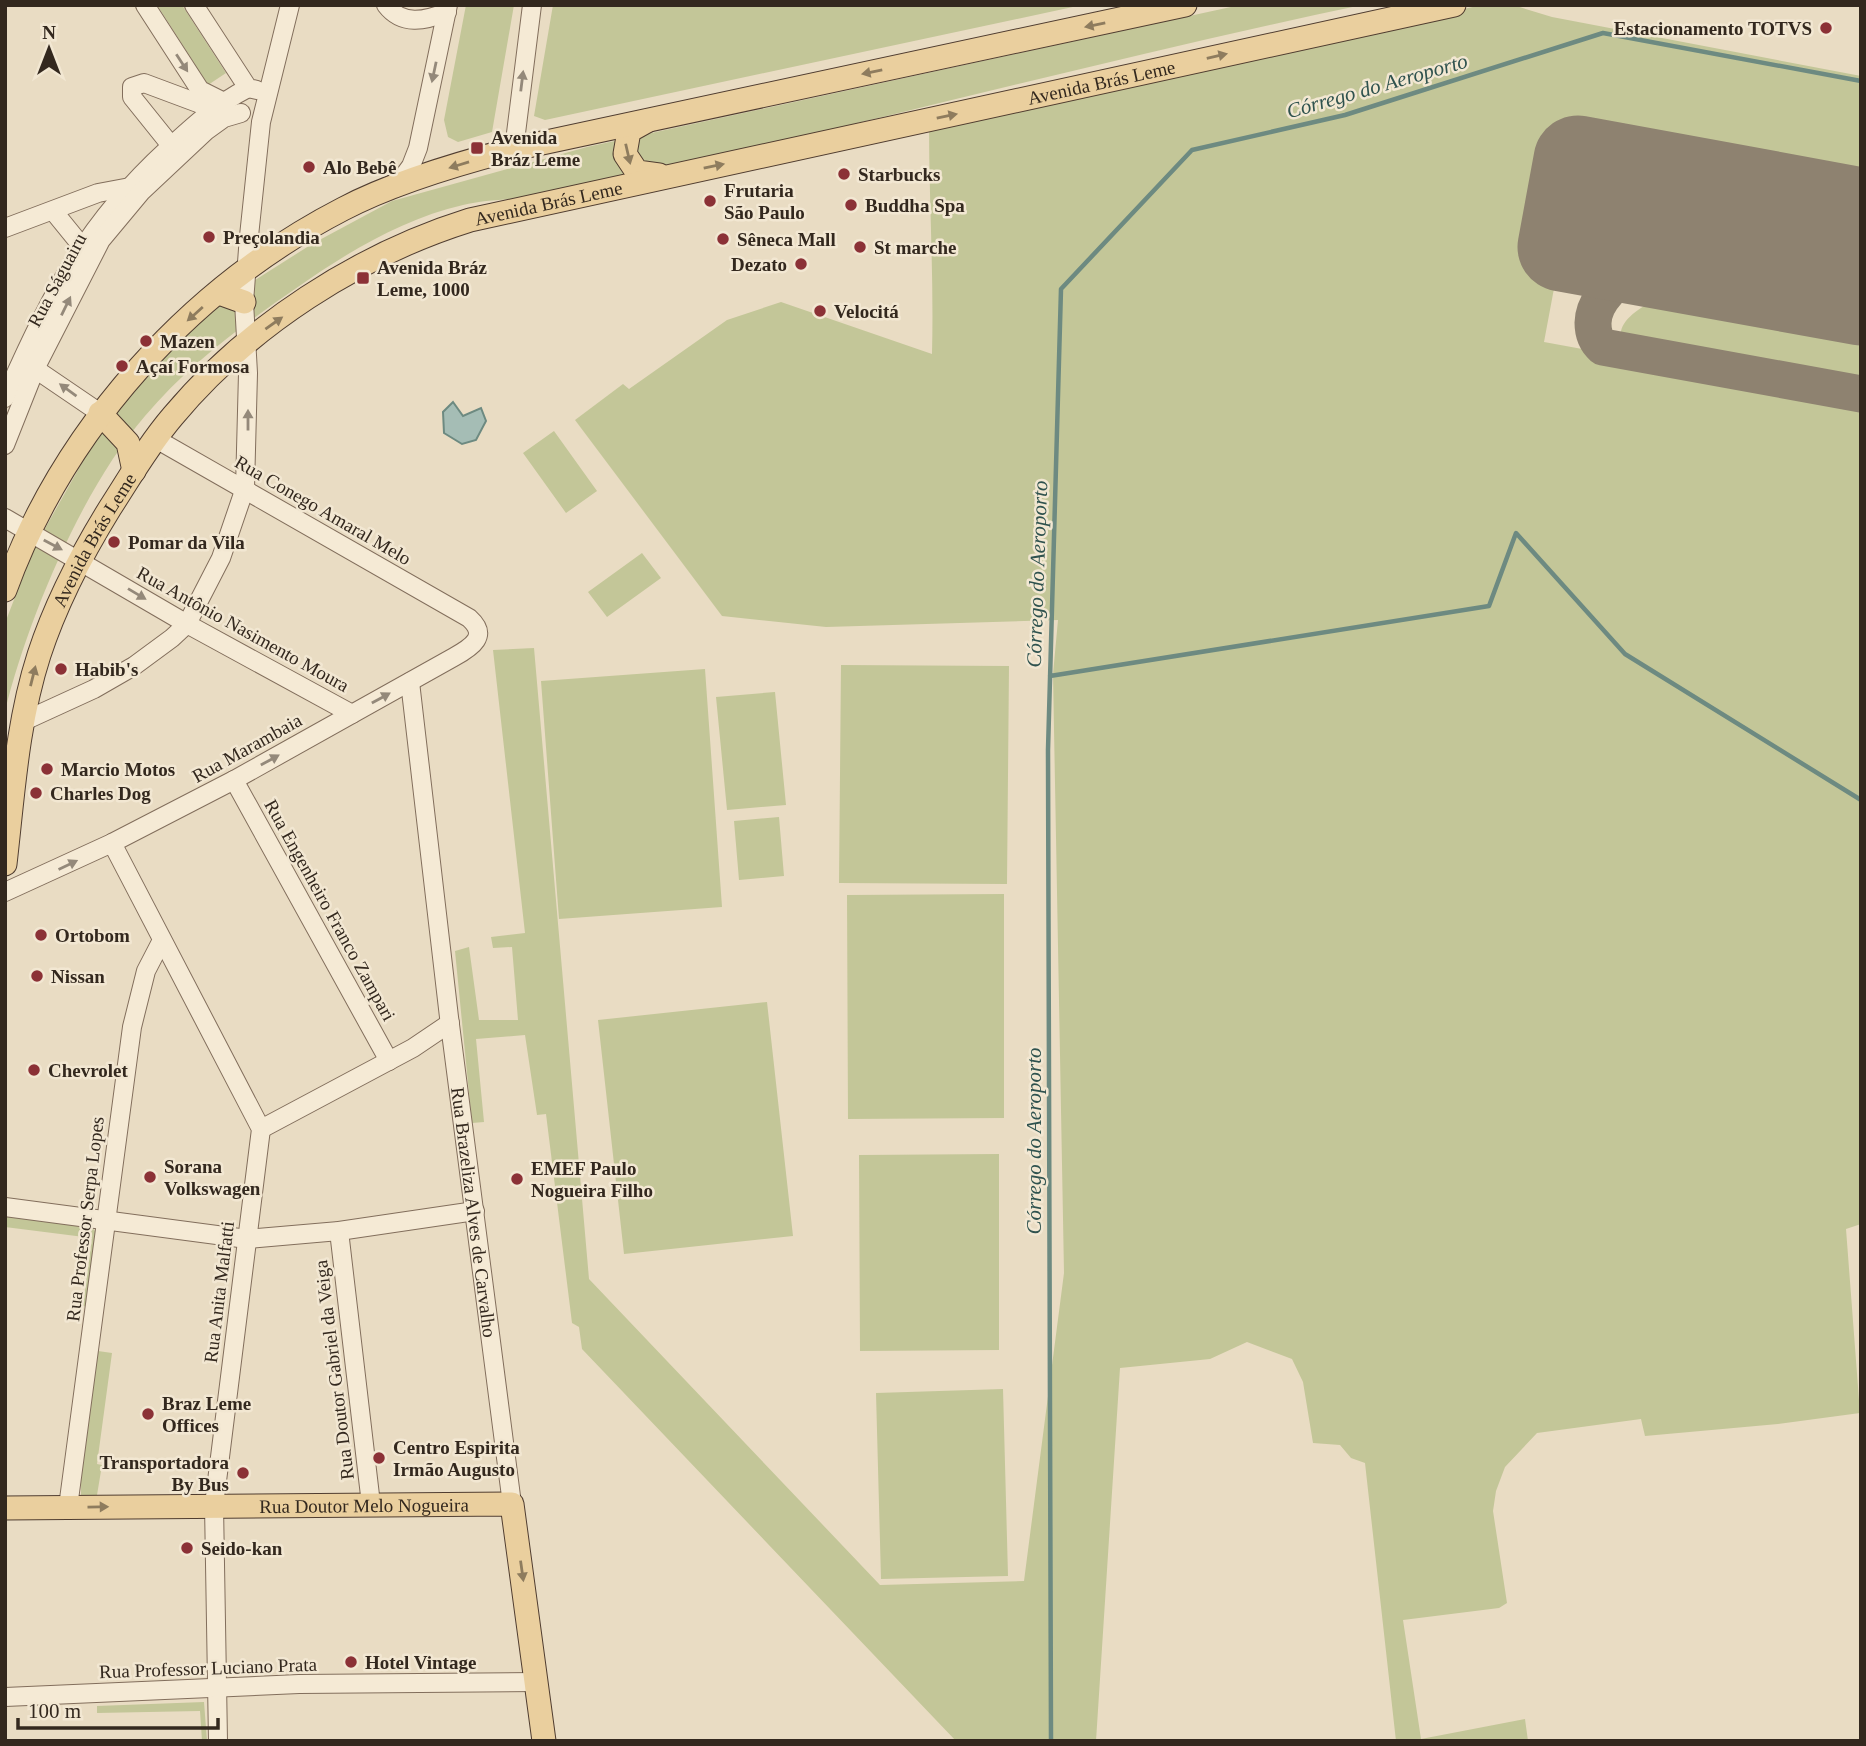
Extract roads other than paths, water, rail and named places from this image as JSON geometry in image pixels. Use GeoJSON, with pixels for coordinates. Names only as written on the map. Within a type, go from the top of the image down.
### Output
{"type":"FeatureCollection","features":[{"type":"Feature","properties":{"kind":"main road"},"geometry":{"type":"LineString","coordinates":[[5,590],[28,531],[100,413],[153,353],[246,270],[337,212],[443,170],[514,149],[1185,5]]}},
{"type":"Feature","properties":{"kind":"main road","name":"Avenida Brás Leme"},"geometry":{"type":"LineString","coordinates":[[5,864],[22,722],[39,655],[79,559],[156,439],[209,376],[247,342],[312,296],[371,261],[434,231],[509,211],[1454,5]]}},
{"type":"Feature","properties":{"kind":"main road"},"geometry":{"type":"LineString","coordinates":[[649,119],[629,131],[625,154],[638,172],[663,176]]}},
{"type":"Feature","properties":{"kind":"main road"},"geometry":{"type":"LineString","coordinates":[[219,293],[244,302]]}},
{"type":"Feature","properties":{"kind":"main road"},"geometry":{"type":"LineString","coordinates":[[100,413],[128,443],[134,471]]}},
{"type":"Feature","properties":{"kind":"main road","name":"Rua Doutor Melo Nogueira"},"geometry":{"type":"LineString","coordinates":[[5,1508],[512,1503]]}},
{"type":"Feature","properties":{"kind":"main road","name":"Rua Brazeliza Alves de Carvalho"},"geometry":{"type":"LineString","coordinates":[[512,1503],[544,1741]]}},
{"type":"Feature","properties":{"kind":"street"},"geometry":{"type":"LineString","coordinates":[[145,5],[200,90],[217,105]]}},
{"type":"Feature","properties":{"kind":"street"},"geometry":{"type":"LineString","coordinates":[[194,5],[248,88],[268,92]]}},
{"type":"Feature","properties":{"kind":"street"},"geometry":{"type":"LineString","coordinates":[[22,722],[94,689],[134,666],[187,624],[221,558],[245,488],[246,270],[261,122],[290,5]]}},
{"type":"Feature","properties":{"kind":"street"},"geometry":{"type":"LineString","coordinates":[[386,5],[402,19],[415,21],[447,9]]}},
{"type":"Feature","properties":{"kind":"street"},"geometry":{"type":"LineString","coordinates":[[514,149],[532,5]]}},
{"type":"Feature","properties":{"kind":"street"},"geometry":{"type":"LineString","coordinates":[[395,188],[411,166],[418,148],[447,9]]}},
{"type":"Feature","properties":{"kind":"street"},"geometry":{"type":"LineString","coordinates":[[175,151],[132,97],[135,84],[144,83],[217,105],[261,122]]}},
{"type":"Feature","properties":{"kind":"street","name":"Rua Ságuairu"},"geometry":{"type":"LineString","coordinates":[[5,398],[29,363],[86,252],[135,189],[217,105],[248,88]]}},
{"type":"Feature","properties":{"kind":"street","name":"Rua Ságuairu"},"geometry":{"type":"LineString","coordinates":[[175,151],[219,121],[241,113]]}},
{"type":"Feature","properties":{"kind":"street"},"geometry":{"type":"LineString","coordinates":[[5,228],[54,212],[98,192],[135,189]]}},
{"type":"Feature","properties":{"kind":"street"},"geometry":{"type":"LineString","coordinates":[[54,212],[86,252]]}},
{"type":"Feature","properties":{"kind":"street"},"geometry":{"type":"LineString","coordinates":[[29,363],[100,413]]}},
{"type":"Feature","properties":{"kind":"street","name":"Rua Ságuairu"},"geometry":{"type":"LineString","coordinates":[[5,445],[29,363]]}},
{"type":"Feature","properties":{"kind":"street","name":"Rua Conego Amaral Melo"},"geometry":{"type":"LineString","coordinates":[[156,439],[469,618]]}},
{"type":"Feature","properties":{"kind":"street","name":"Rua Antônio Nasimento Moura"},"geometry":{"type":"LineString","coordinates":[[5,518],[187,624],[352,714]]}},
{"type":"Feature","properties":{"kind":"street","name":"Rua Marambaia"},"geometry":{"type":"LineString","coordinates":[[5,892],[112,843],[234,780],[411,682],[476,643],[479,631],[469,618]]}},
{"type":"Feature","properties":{"kind":"street","name":"Rua Brazeliza Alves de Carvalho"},"geometry":{"type":"LineString","coordinates":[[411,682],[450,1023],[512,1503]]}},
{"type":"Feature","properties":{"kind":"street","name":"Rua Engenheiro Franco Zampari"},"geometry":{"type":"LineString","coordinates":[[234,780],[389,1061]]}},
{"type":"Feature","properties":{"kind":"street"},"geometry":{"type":"LineString","coordinates":[[112,843],[261,1129],[389,1061],[450,1023]]}},
{"type":"Feature","properties":{"kind":"street","name":"Rua Professor Serpa Lopes"},"geometry":{"type":"LineString","coordinates":[[68,1507],[132,1027],[146,971],[162,942]]}},
{"type":"Feature","properties":{"kind":"street","name":"Rua Anita Malfatti"},"geometry":{"type":"LineString","coordinates":[[218,1741],[214,1505],[261,1129]]}},
{"type":"Feature","properties":{"kind":"street"},"geometry":{"type":"LineString","coordinates":[[5,1207],[247,1240],[339,1231],[475,1211]]}},
{"type":"Feature","properties":{"kind":"street","name":"Rua Doutor Gabriel da Veiga"},"geometry":{"type":"LineString","coordinates":[[339,1231],[371,1503]]}},
{"type":"Feature","properties":{"kind":"street","name":"Rua Professor Luciano Prata"},"geometry":{"type":"LineString","coordinates":[[5,1697],[216,1687],[538,1682]]}},
{"type":"Feature","properties":{"kind":"water"},"geometry":{"type":"Polygon","coordinates":[[[453,402],[463,416],[481,408],[486,421],[476,440],[462,444],[444,433],[443,412],[453,402]]]}},
{"type":"Feature","properties":{"kind":"waterway","name":"Córrego do Aeroporto"},"geometry":{"type":"LineString","coordinates":[[1051,1741],[1048,750],[1061,289],[1192,150],[1345,115],[1603,33],[1861,81]]}},
{"type":"Feature","properties":{"kind":"waterway"},"geometry":{"type":"LineString","coordinates":[[1050,676],[1489,606],[1516,533],[1625,654],[1861,800]]}},
{"type":"Feature","properties":{"kind":"place","name":"Estacionamento TOTVS"},"geometry":{"type":"Point","coordinates":[1826,28]}},
{"type":"Feature","properties":{"kind":"place","name":"Avenida Bráz Leme"},"geometry":{"type":"Point","coordinates":[477,148]}},
{"type":"Feature","properties":{"kind":"place","name":"Alo Bebê"},"geometry":{"type":"Point","coordinates":[309,167]}},
{"type":"Feature","properties":{"kind":"place","name":"Starbucks"},"geometry":{"type":"Point","coordinates":[844,174]}},
{"type":"Feature","properties":{"kind":"place","name":"Frutaria São Paulo"},"geometry":{"type":"Point","coordinates":[710,201]}},
{"type":"Feature","properties":{"kind":"place","name":"Buddha Spa"},"geometry":{"type":"Point","coordinates":[851,205]}},
{"type":"Feature","properties":{"kind":"place","name":"Preçolandia"},"geometry":{"type":"Point","coordinates":[209,237]}},
{"type":"Feature","properties":{"kind":"place","name":"Sêneca Mall"},"geometry":{"type":"Point","coordinates":[723,239]}},
{"type":"Feature","properties":{"kind":"place","name":"St marche"},"geometry":{"type":"Point","coordinates":[860,247]}},
{"type":"Feature","properties":{"kind":"place","name":"Dezato"},"geometry":{"type":"Point","coordinates":[801,264]}},
{"type":"Feature","properties":{"kind":"place","name":"Avenida Bráz Leme, 1000"},"geometry":{"type":"Point","coordinates":[363,278]}},
{"type":"Feature","properties":{"kind":"place","name":"Velocitá"},"geometry":{"type":"Point","coordinates":[820,311]}},
{"type":"Feature","properties":{"kind":"place","name":"Mazen"},"geometry":{"type":"Point","coordinates":[146,341]}},
{"type":"Feature","properties":{"kind":"place","name":"Açaí Formosa"},"geometry":{"type":"Point","coordinates":[122,366]}},
{"type":"Feature","properties":{"kind":"place","name":"Pomar da Vila"},"geometry":{"type":"Point","coordinates":[114,542]}},
{"type":"Feature","properties":{"kind":"place","name":"Habib's"},"geometry":{"type":"Point","coordinates":[61,669]}},
{"type":"Feature","properties":{"kind":"place","name":"Marcio Motos"},"geometry":{"type":"Point","coordinates":[47,769]}},
{"type":"Feature","properties":{"kind":"place","name":"Charles Dog"},"geometry":{"type":"Point","coordinates":[36,793]}},
{"type":"Feature","properties":{"kind":"place","name":"Ortobom"},"geometry":{"type":"Point","coordinates":[41,935]}},
{"type":"Feature","properties":{"kind":"place","name":"Nissan"},"geometry":{"type":"Point","coordinates":[37,976]}},
{"type":"Feature","properties":{"kind":"place","name":"Chevrolet"},"geometry":{"type":"Point","coordinates":[34,1070]}},
{"type":"Feature","properties":{"kind":"place","name":"Sorana Volkswagen"},"geometry":{"type":"Point","coordinates":[150,1177]}},
{"type":"Feature","properties":{"kind":"place","name":"EMEF Paulo Nogueira Filho"},"geometry":{"type":"Point","coordinates":[517,1179]}},
{"type":"Feature","properties":{"kind":"place","name":"Braz Leme Offices"},"geometry":{"type":"Point","coordinates":[148,1414]}},
{"type":"Feature","properties":{"kind":"place","name":"Centro Espirita Irmão Augusto"},"geometry":{"type":"Point","coordinates":[379,1458]}},
{"type":"Feature","properties":{"kind":"place","name":"Transportadora By Bus"},"geometry":{"type":"Point","coordinates":[243,1473]}},
{"type":"Feature","properties":{"kind":"place","name":"Seido-kan"},"geometry":{"type":"Point","coordinates":[187,1548]}},
{"type":"Feature","properties":{"kind":"place","name":"Hotel Vintage"},"geometry":{"type":"Point","coordinates":[351,1662]}}]}
